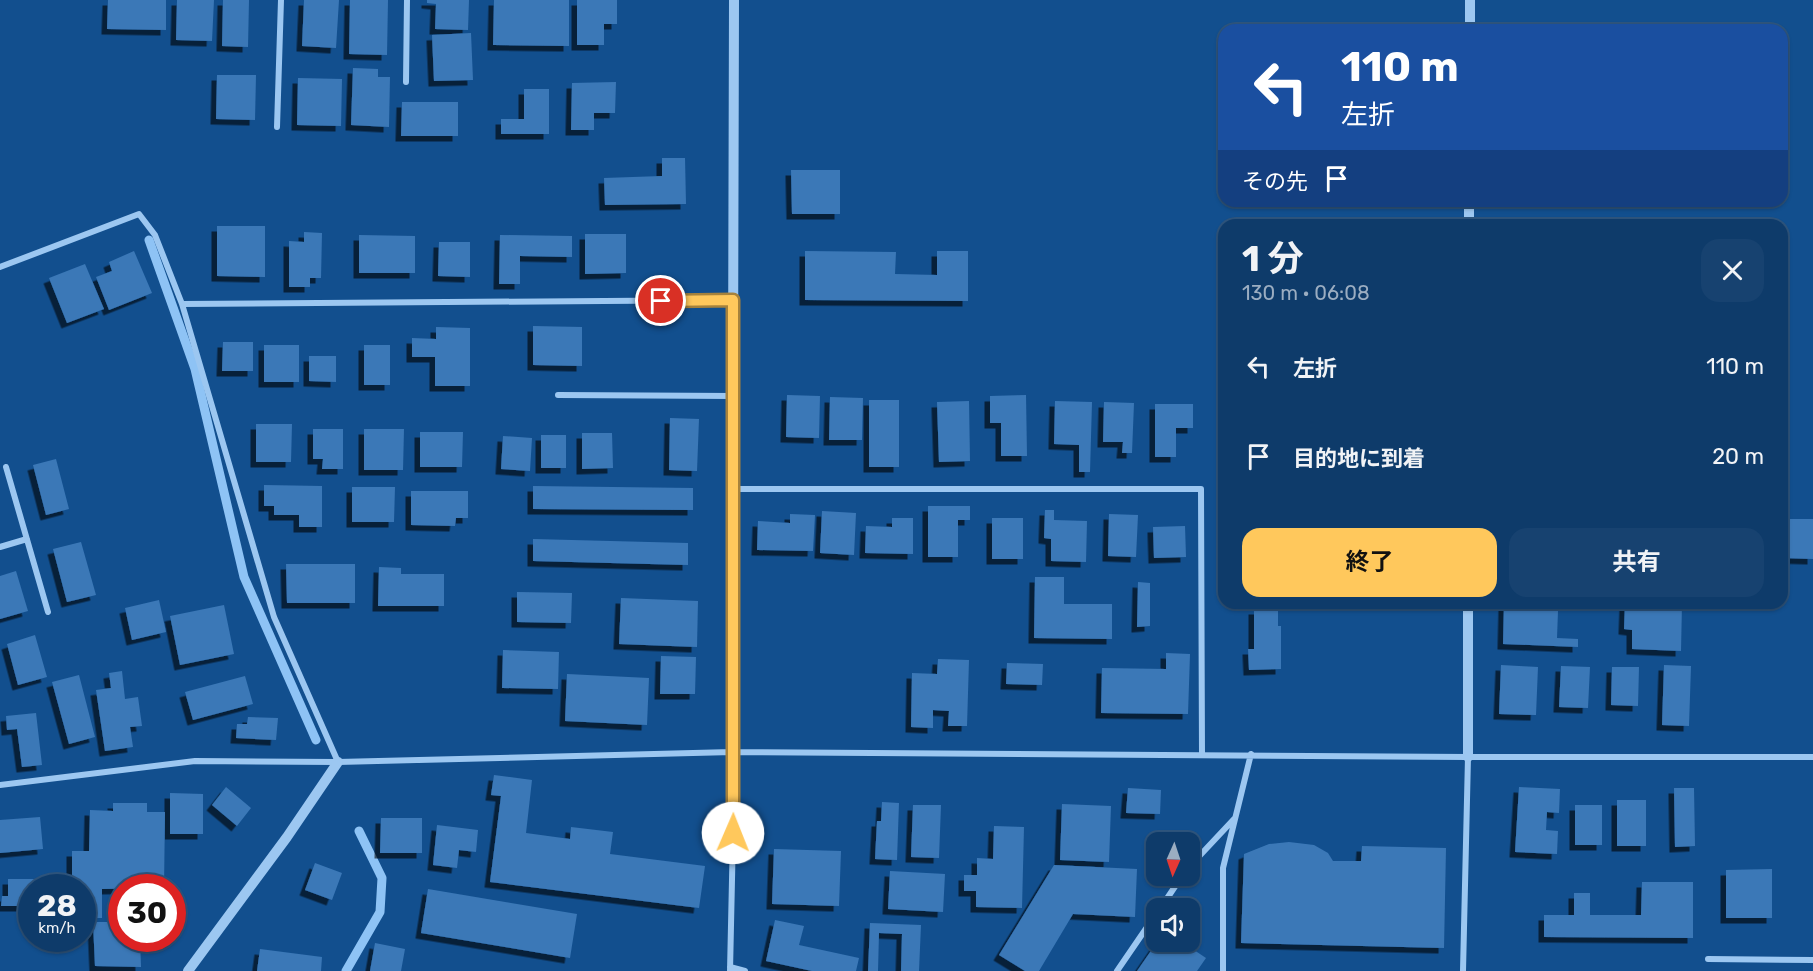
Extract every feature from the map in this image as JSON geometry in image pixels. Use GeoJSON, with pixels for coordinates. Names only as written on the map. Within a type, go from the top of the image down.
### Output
{"type":"FeatureCollection","features":[{"type":"Feature","properties":{"kind":"street"},"geometry":{"type":"LineString","coordinates":[[277,128],[280,0]]}},
{"type":"Feature","properties":{"kind":"street"},"geometry":{"type":"LineString","coordinates":[[406,82],[407,0]]}},
{"type":"Feature","properties":{"kind":"street"},"geometry":{"type":"LineString","coordinates":[[734,0],[732,752],[734,788],[730,969],[745,971]]}},
{"type":"Feature","properties":{"kind":"street"},"geometry":{"type":"LineString","coordinates":[[1470,0],[1470,24]]}},
{"type":"Feature","properties":{"kind":"street"},"geometry":{"type":"LineString","coordinates":[[0,267],[139,214],[155,235],[182,304],[274,616],[338,762]]}},
{"type":"Feature","properties":{"kind":"street"},"geometry":{"type":"LineString","coordinates":[[182,304],[733,300]]}},
{"type":"Feature","properties":{"kind":"street"},"geometry":{"type":"LineString","coordinates":[[558,394],[733,396]]}},
{"type":"Feature","properties":{"kind":"street"},"geometry":{"type":"LineString","coordinates":[[6,466],[48,612]]}},
{"type":"Feature","properties":{"kind":"street"},"geometry":{"type":"LineString","coordinates":[[733,489],[1201,489],[1202,754]]}},
{"type":"Feature","properties":{"kind":"street"},"geometry":{"type":"LineString","coordinates":[[0,547],[27,539]]}},
{"type":"Feature","properties":{"kind":"street"},"geometry":{"type":"LineString","coordinates":[[1463,971],[1468,757],[1468,609]]}},
{"type":"Feature","properties":{"kind":"street"},"geometry":{"type":"LineString","coordinates":[[0,785],[195,761],[338,762],[732,752],[1813,757]]}},
{"type":"Feature","properties":{"kind":"street"},"geometry":{"type":"LineString","coordinates":[[1223,971],[1223,868],[1251,754]]}},
{"type":"Feature","properties":{"kind":"street"},"geometry":{"type":"LineString","coordinates":[[188,971],[287,837],[338,762]]}},
{"type":"Feature","properties":{"kind":"street"},"geometry":{"type":"LineString","coordinates":[[1200,853],[1235,817]]}},
{"type":"Feature","properties":{"kind":"street"},"geometry":{"type":"LineString","coordinates":[[1117,971],[1146,929]]}},
{"type":"Feature","properties":{"kind":"street"},"geometry":{"type":"LineString","coordinates":[[1708,960],[1813,960]]}},
{"type":"Feature","properties":{"kind":"building"},"geometry":{"type":"Polygon","coordinates":[[[108,0],[166,0],[166,30],[107,29],[108,0]]]}},
{"type":"Feature","properties":{"kind":"building"},"geometry":{"type":"Polygon","coordinates":[[[177,0],[214,0],[212,41],[176,40],[177,0]]]}},
{"type":"Feature","properties":{"kind":"building"},"geometry":{"type":"Polygon","coordinates":[[[223,0],[249,0],[248,47],[222,46],[223,0]]]}},
{"type":"Feature","properties":{"kind":"building"},"geometry":{"type":"Polygon","coordinates":[[[304,0],[339,0],[336,48],[302,46],[304,0]]]}},
{"type":"Feature","properties":{"kind":"building"},"geometry":{"type":"Polygon","coordinates":[[[350,0],[388,0],[387,55],[349,54],[350,0]]]}},
{"type":"Feature","properties":{"kind":"building"},"geometry":{"type":"Polygon","coordinates":[[[427,0],[469,0],[468,30],[435,29],[436,4],[427,3],[427,0]]]}},
{"type":"Feature","properties":{"kind":"building"},"geometry":{"type":"Polygon","coordinates":[[[494,0],[569,0],[569,46],[493,45],[494,0]]]}},
{"type":"Feature","properties":{"kind":"building"},"geometry":{"type":"Polygon","coordinates":[[[577,0],[617,0],[617,24],[604,24],[604,45],[577,45],[577,0]]]}},
{"type":"Feature","properties":{"kind":"building"},"geometry":{"type":"Polygon","coordinates":[[[471,33],[473,80],[434,81],[432,35],[471,33]]]}},
{"type":"Feature","properties":{"kind":"building"},"geometry":{"type":"Polygon","coordinates":[[[353,68],[378,69],[378,77],[390,77],[389,127],[351,125],[353,68]]]}},
{"type":"Feature","properties":{"kind":"building"},"geometry":{"type":"Polygon","coordinates":[[[217,75],[256,75],[255,120],[216,119],[217,75]]]}},
{"type":"Feature","properties":{"kind":"building"},"geometry":{"type":"Polygon","coordinates":[[[298,78],[342,79],[341,126],[297,125],[298,78]]]}},
{"type":"Feature","properties":{"kind":"building"},"geometry":{"type":"Polygon","coordinates":[[[616,82],[615,113],[594,113],[594,130],[571,130],[572,83],[616,82]]]}},
{"type":"Feature","properties":{"kind":"building"},"geometry":{"type":"Polygon","coordinates":[[[524,89],[549,89],[549,134],[501,134],[501,119],[524,119],[524,89]]]}},
{"type":"Feature","properties":{"kind":"building"},"geometry":{"type":"Polygon","coordinates":[[[402,102],[458,102],[458,136],[401,136],[402,102]]]}},
{"type":"Feature","properties":{"kind":"building"},"geometry":{"type":"Polygon","coordinates":[[[662,158],[685,158],[686,204],[605,205],[604,178],[662,176],[662,158]]]}},
{"type":"Feature","properties":{"kind":"building"},"geometry":{"type":"Polygon","coordinates":[[[791,170],[840,170],[840,214],[792,214],[791,170]]]}},
{"type":"Feature","properties":{"kind":"building"},"geometry":{"type":"Polygon","coordinates":[[[217,226],[265,226],[265,277],[217,276],[217,226]]]}},
{"type":"Feature","properties":{"kind":"building"},"geometry":{"type":"Polygon","coordinates":[[[304,232],[322,233],[321,278],[310,278],[310,287],[289,287],[289,241],[304,242],[304,232]]]}},
{"type":"Feature","properties":{"kind":"building"},"geometry":{"type":"Polygon","coordinates":[[[585,234],[626,234],[626,273],[585,274],[585,234]]]}},
{"type":"Feature","properties":{"kind":"building"},"geometry":{"type":"Polygon","coordinates":[[[359,235],[415,236],[415,273],[359,273],[359,235]]]}},
{"type":"Feature","properties":{"kind":"building"},"geometry":{"type":"Polygon","coordinates":[[[500,235],[572,236],[572,257],[520,256],[520,284],[499,284],[500,235]]]}},
{"type":"Feature","properties":{"kind":"building"},"geometry":{"type":"Polygon","coordinates":[[[439,242],[470,242],[470,277],[438,276],[439,242]]]}},
{"type":"Feature","properties":{"kind":"building"},"geometry":{"type":"Polygon","coordinates":[[[134,251],[152,293],[109,310],[96,277],[112,271],[109,262],[134,251]]]}},
{"type":"Feature","properties":{"kind":"building"},"geometry":{"type":"Polygon","coordinates":[[[805,251],[896,252],[895,274],[937,275],[937,251],[968,251],[968,301],[805,300],[805,251]]]}},
{"type":"Feature","properties":{"kind":"building"},"geometry":{"type":"Polygon","coordinates":[[[85,264],[104,309],[67,323],[49,278],[85,264]]]}},
{"type":"Feature","properties":{"kind":"building"},"geometry":{"type":"Polygon","coordinates":[[[533,326],[582,327],[582,366],[533,365],[533,326]]]}},
{"type":"Feature","properties":{"kind":"building"},"geometry":{"type":"Polygon","coordinates":[[[436,327],[470,328],[470,386],[435,386],[435,357],[412,357],[412,338],[436,339],[436,327]]]}},
{"type":"Feature","properties":{"kind":"building"},"geometry":{"type":"Polygon","coordinates":[[[223,342],[253,342],[253,371],[222,371],[223,342]]]}},
{"type":"Feature","properties":{"kind":"building"},"geometry":{"type":"Polygon","coordinates":[[[264,345],[299,345],[299,382],[264,382],[264,345]]]}},
{"type":"Feature","properties":{"kind":"building"},"geometry":{"type":"Polygon","coordinates":[[[364,345],[390,345],[390,385],[364,385],[364,345]]]}},
{"type":"Feature","properties":{"kind":"building"},"geometry":{"type":"Polygon","coordinates":[[[309,356],[336,356],[336,382],[309,381],[309,356]]]}},
{"type":"Feature","properties":{"kind":"building"},"geometry":{"type":"Polygon","coordinates":[[[787,395],[820,396],[819,438],[786,437],[787,395]]]}},
{"type":"Feature","properties":{"kind":"building"},"geometry":{"type":"Polygon","coordinates":[[[1026,395],[1027,456],[1001,456],[1001,423],[990,423],[990,396],[1026,395]]]}},
{"type":"Feature","properties":{"kind":"building"},"geometry":{"type":"Polygon","coordinates":[[[830,397],[863,398],[862,440],[829,440],[830,397]]]}},
{"type":"Feature","properties":{"kind":"building"},"geometry":{"type":"Polygon","coordinates":[[[869,400],[899,400],[899,467],[869,467],[869,400]]]}},
{"type":"Feature","properties":{"kind":"building"},"geometry":{"type":"Polygon","coordinates":[[[969,401],[970,461],[939,462],[937,402],[969,401]]]}},
{"type":"Feature","properties":{"kind":"building"},"geometry":{"type":"Polygon","coordinates":[[[1055,401],[1092,402],[1090,472],[1079,472],[1079,445],[1054,444],[1055,401]]]}},
{"type":"Feature","properties":{"kind":"building"},"geometry":{"type":"Polygon","coordinates":[[[1104,402],[1134,403],[1132,453],[1122,453],[1123,442],[1103,442],[1104,402]]]}},
{"type":"Feature","properties":{"kind":"building"},"geometry":{"type":"Polygon","coordinates":[[[1155,404],[1193,404],[1193,428],[1176,428],[1176,457],[1155,457],[1155,404]]]}},
{"type":"Feature","properties":{"kind":"building"},"geometry":{"type":"Polygon","coordinates":[[[670,418],[699,419],[697,471],[669,470],[670,418]]]}},
{"type":"Feature","properties":{"kind":"building"},"geometry":{"type":"Polygon","coordinates":[[[256,424],[292,424],[291,462],[256,462],[256,424]]]}},
{"type":"Feature","properties":{"kind":"building"},"geometry":{"type":"Polygon","coordinates":[[[313,429],[343,429],[343,469],[322,469],[323,459],[313,459],[313,429]]]}},
{"type":"Feature","properties":{"kind":"building"},"geometry":{"type":"Polygon","coordinates":[[[364,429],[404,429],[403,470],[364,470],[364,429]]]}},
{"type":"Feature","properties":{"kind":"building"},"geometry":{"type":"Polygon","coordinates":[[[420,432],[463,432],[462,467],[420,467],[420,432]]]}},
{"type":"Feature","properties":{"kind":"building"},"geometry":{"type":"Polygon","coordinates":[[[582,433],[612,433],[613,468],[582,469],[582,433]]]}},
{"type":"Feature","properties":{"kind":"building"},"geometry":{"type":"Polygon","coordinates":[[[541,435],[566,435],[566,468],[541,468],[541,435]]]}},
{"type":"Feature","properties":{"kind":"building"},"geometry":{"type":"Polygon","coordinates":[[[503,436],[532,438],[530,471],[501,469],[503,436]]]}},
{"type":"Feature","properties":{"kind":"building"},"geometry":{"type":"Polygon","coordinates":[[[56,459],[69,509],[46,515],[33,465],[56,459]]]}},
{"type":"Feature","properties":{"kind":"building"},"geometry":{"type":"Polygon","coordinates":[[[264,485],[322,486],[322,527],[299,527],[299,515],[274,515],[274,506],[264,506],[264,485]]]}},
{"type":"Feature","properties":{"kind":"building"},"geometry":{"type":"Polygon","coordinates":[[[533,486],[693,488],[693,510],[533,509],[533,486]]]}},
{"type":"Feature","properties":{"kind":"building"},"geometry":{"type":"Polygon","coordinates":[[[352,487],[395,487],[394,522],[352,522],[352,487]]]}},
{"type":"Feature","properties":{"kind":"building"},"geometry":{"type":"Polygon","coordinates":[[[411,491],[468,491],[468,518],[456,518],[455,526],[411,525],[411,491]]]}},
{"type":"Feature","properties":{"kind":"building"},"geometry":{"type":"Polygon","coordinates":[[[928,506],[970,506],[970,520],[958,520],[958,557],[928,557],[928,506]]]}},
{"type":"Feature","properties":{"kind":"building"},"geometry":{"type":"Polygon","coordinates":[[[1045,510],[1054,510],[1054,520],[1087,521],[1086,562],[1051,561],[1051,539],[1044,538],[1045,510]]]}},
{"type":"Feature","properties":{"kind":"building"},"geometry":{"type":"Polygon","coordinates":[[[822,511],[856,513],[854,555],[820,553],[822,511]]]}},
{"type":"Feature","properties":{"kind":"building"},"geometry":{"type":"Polygon","coordinates":[[[790,514],[815,515],[813,551],[757,550],[758,521],[790,523],[790,514]]]}},
{"type":"Feature","properties":{"kind":"building"},"geometry":{"type":"Polygon","coordinates":[[[1109,514],[1138,515],[1136,557],[1108,556],[1109,514]]]}},
{"type":"Feature","properties":{"kind":"building"},"geometry":{"type":"Polygon","coordinates":[[[892,518],[913,518],[913,554],[865,553],[866,526],[892,527],[892,518]]]}},
{"type":"Feature","properties":{"kind":"building"},"geometry":{"type":"Polygon","coordinates":[[[992,518],[1023,518],[1023,559],[992,559],[992,518]]]}},
{"type":"Feature","properties":{"kind":"building"},"geometry":{"type":"Polygon","coordinates":[[[1788,519],[1813,519],[1813,559],[1788,558],[1788,519]]]}},
{"type":"Feature","properties":{"kind":"building"},"geometry":{"type":"Polygon","coordinates":[[[1185,526],[1186,557],[1154,558],[1153,527],[1185,526]]]}},
{"type":"Feature","properties":{"kind":"building"},"geometry":{"type":"Polygon","coordinates":[[[533,539],[688,543],[688,565],[533,561],[533,539]]]}},
{"type":"Feature","properties":{"kind":"building"},"geometry":{"type":"Polygon","coordinates":[[[81,542],[96,595],[67,602],[53,549],[81,542]]]}},
{"type":"Feature","properties":{"kind":"building"},"geometry":{"type":"Polygon","coordinates":[[[286,564],[355,564],[355,603],[287,603],[286,564]]]}},
{"type":"Feature","properties":{"kind":"building"},"geometry":{"type":"Polygon","coordinates":[[[379,567],[401,568],[401,574],[444,574],[444,606],[378,606],[379,567]]]}},
{"type":"Feature","properties":{"kind":"building"},"geometry":{"type":"Polygon","coordinates":[[[16,571],[28,611],[0,619],[0,576],[16,571]]]}},
{"type":"Feature","properties":{"kind":"building"},"geometry":{"type":"Polygon","coordinates":[[[1035,577],[1064,577],[1064,604],[1112,604],[1112,639],[1034,638],[1035,577]]]}},
{"type":"Feature","properties":{"kind":"building"},"geometry":{"type":"Polygon","coordinates":[[[1138,582],[1150,583],[1150,626],[1137,627],[1138,582]]]}},
{"type":"Feature","properties":{"kind":"building"},"geometry":{"type":"Polygon","coordinates":[[[517,592],[572,593],[571,623],[517,622],[517,592]]]}},
{"type":"Feature","properties":{"kind":"building"},"geometry":{"type":"Polygon","coordinates":[[[621,598],[698,601],[697,647],[619,644],[621,598]]]}},
{"type":"Feature","properties":{"kind":"building"},"geometry":{"type":"Polygon","coordinates":[[[159,600],[166,632],[132,640],[125,608],[159,600]]]}},
{"type":"Feature","properties":{"kind":"building"},"geometry":{"type":"Polygon","coordinates":[[[224,605],[234,654],[180,665],[170,616],[224,605]]]}},
{"type":"Feature","properties":{"kind":"building"},"geometry":{"type":"Polygon","coordinates":[[[1254,609],[1278,609],[1278,626],[1281,626],[1281,669],[1249,670],[1248,649],[1254,649],[1254,609]]]}},
{"type":"Feature","properties":{"kind":"building"},"geometry":{"type":"Polygon","coordinates":[[[1504,609],[1558,611],[1557,638],[1578,639],[1578,647],[1503,644],[1504,609]]]}},
{"type":"Feature","properties":{"kind":"building"},"geometry":{"type":"Polygon","coordinates":[[[1625,609],[1682,609],[1681,651],[1632,649],[1632,630],[1624,629],[1625,609]]]}},
{"type":"Feature","properties":{"kind":"building"},"geometry":{"type":"Polygon","coordinates":[[[35,635],[47,677],[18,685],[7,644],[35,635]]]}},
{"type":"Feature","properties":{"kind":"building"},"geometry":{"type":"Polygon","coordinates":[[[503,650],[559,652],[558,689],[502,688],[503,650]]]}},
{"type":"Feature","properties":{"kind":"building"},"geometry":{"type":"Polygon","coordinates":[[[1166,653],[1190,654],[1188,714],[1101,713],[1102,668],[1166,669],[1166,653]]]}},
{"type":"Feature","properties":{"kind":"building"},"geometry":{"type":"Polygon","coordinates":[[[661,656],[696,657],[695,694],[660,694],[661,656]]]}},
{"type":"Feature","properties":{"kind":"building"},"geometry":{"type":"Polygon","coordinates":[[[938,659],[969,660],[967,726],[948,726],[949,711],[933,710],[933,728],[911,727],[912,673],[937,674],[938,659]]]}},
{"type":"Feature","properties":{"kind":"building"},"geometry":{"type":"Polygon","coordinates":[[[1007,663],[1043,664],[1042,685],[1006,684],[1007,663]]]}},
{"type":"Feature","properties":{"kind":"building"},"geometry":{"type":"Polygon","coordinates":[[[1501,665],[1538,667],[1536,715],[1499,714],[1501,665]]]}},
{"type":"Feature","properties":{"kind":"building"},"geometry":{"type":"Polygon","coordinates":[[[1664,665],[1691,666],[1689,726],[1662,725],[1664,665]]]}},
{"type":"Feature","properties":{"kind":"building"},"geometry":{"type":"Polygon","coordinates":[[[1561,666],[1590,667],[1588,708],[1559,707],[1561,666]]]}},
{"type":"Feature","properties":{"kind":"building"},"geometry":{"type":"Polygon","coordinates":[[[1612,667],[1639,667],[1638,706],[1611,705],[1612,667]]]}},
{"type":"Feature","properties":{"kind":"building"},"geometry":{"type":"Polygon","coordinates":[[[122,671],[125,699],[138,697],[142,726],[130,727],[133,747],[105,751],[96,690],[111,688],[109,673],[122,671]]]}},
{"type":"Feature","properties":{"kind":"building"},"geometry":{"type":"Polygon","coordinates":[[[567,674],[649,678],[647,725],[565,721],[567,674]]]}},
{"type":"Feature","properties":{"kind":"building"},"geometry":{"type":"Polygon","coordinates":[[[79,675],[95,737],[69,744],[52,682],[79,675]]]}},
{"type":"Feature","properties":{"kind":"building"},"geometry":{"type":"Polygon","coordinates":[[[245,676],[253,704],[193,720],[185,692],[245,676]]]}},
{"type":"Feature","properties":{"kind":"building"},"geometry":{"type":"Polygon","coordinates":[[[36,713],[42,765],[22,767],[17,729],[7,730],[6,716],[36,713]]]}},
{"type":"Feature","properties":{"kind":"building"},"geometry":{"type":"Polygon","coordinates":[[[248,717],[278,718],[276,740],[236,738],[237,724],[247,724],[248,717]]]}},
{"type":"Feature","properties":{"kind":"building"},"geometry":{"type":"Polygon","coordinates":[[[494,775],[532,780],[526,833],[570,839],[571,827],[613,832],[610,854],[705,866],[699,908],[490,882],[501,796],[491,795],[494,775]]]}},
{"type":"Feature","properties":{"kind":"building"},"geometry":{"type":"Polygon","coordinates":[[[226,787],[251,808],[237,826],[212,805],[226,787]]]}},
{"type":"Feature","properties":{"kind":"building"},"geometry":{"type":"Polygon","coordinates":[[[1519,787],[1560,789],[1559,813],[1547,812],[1546,830],[1558,831],[1557,854],[1515,852],[1519,787]]]}},
{"type":"Feature","properties":{"kind":"building"},"geometry":{"type":"Polygon","coordinates":[[[1128,788],[1161,790],[1160,814],[1126,813],[1128,788]]]}},
{"type":"Feature","properties":{"kind":"building"},"geometry":{"type":"Polygon","coordinates":[[[1674,788],[1694,788],[1695,846],[1675,847],[1674,788]]]}},
{"type":"Feature","properties":{"kind":"building"},"geometry":{"type":"Polygon","coordinates":[[[170,793],[203,794],[203,834],[170,834],[170,793]]]}},
{"type":"Feature","properties":{"kind":"building"},"geometry":{"type":"Polygon","coordinates":[[[1617,800],[1646,800],[1646,846],[1617,846],[1617,800]]]}},
{"type":"Feature","properties":{"kind":"building"},"geometry":{"type":"Polygon","coordinates":[[[882,802],[899,803],[897,860],[875,859],[877,821],[881,821],[882,802]]]}},
{"type":"Feature","properties":{"kind":"building"},"geometry":{"type":"Polygon","coordinates":[[[113,803],[147,803],[147,812],[165,812],[164,874],[108,874],[108,889],[102,889],[102,918],[96,918],[96,874],[72,874],[72,851],[89,851],[90,810],[113,811],[113,803]]]}},
{"type":"Feature","properties":{"kind":"building"},"geometry":{"type":"Polygon","coordinates":[[[1062,804],[1111,806],[1109,862],[1060,860],[1062,804]]]}},
{"type":"Feature","properties":{"kind":"building"},"geometry":{"type":"Polygon","coordinates":[[[913,805],[941,805],[939,858],[911,857],[913,805]]]}},
{"type":"Feature","properties":{"kind":"building"},"geometry":{"type":"Polygon","coordinates":[[[1575,805],[1602,805],[1602,845],[1575,845],[1575,805]]]}},
{"type":"Feature","properties":{"kind":"building"},"geometry":{"type":"Polygon","coordinates":[[[40,817],[43,849],[0,853],[0,820],[40,817]]]}},
{"type":"Feature","properties":{"kind":"building"},"geometry":{"type":"Polygon","coordinates":[[[381,818],[422,818],[422,853],[380,853],[381,818]]]}},
{"type":"Feature","properties":{"kind":"building"},"geometry":{"type":"Polygon","coordinates":[[[437,825],[478,830],[476,852],[459,850],[457,868],[433,865],[437,825]]]}},
{"type":"Feature","properties":{"kind":"building"},"geometry":{"type":"Polygon","coordinates":[[[994,826],[1024,827],[1022,908],[976,907],[976,891],[964,891],[964,875],[977,875],[977,858],[993,859],[994,826]]]}},
{"type":"Feature","properties":{"kind":"building"},"geometry":{"type":"Polygon","coordinates":[[[1289,842],[1314,845],[1328,853],[1333,861],[1361,861],[1362,846],[1446,848],[1444,948],[1241,943],[1244,854],[1269,844],[1289,842]]]}},
{"type":"Feature","properties":{"kind":"building"},"geometry":{"type":"Polygon","coordinates":[[[774,849],[841,851],[839,906],[772,904],[774,849]]]}},
{"type":"Feature","properties":{"kind":"building"},"geometry":{"type":"Polygon","coordinates":[[[315,863],[342,873],[332,900],[305,890],[315,863]]]}},
{"type":"Feature","properties":{"kind":"building"},"geometry":{"type":"Polygon","coordinates":[[[1054,865],[1137,869],[1135,917],[1073,914],[1039,971],[1025,971],[999,955],[1054,865]]]}},
{"type":"Feature","properties":{"kind":"building"},"geometry":{"type":"Polygon","coordinates":[[[1772,869],[1772,918],[1726,918],[1726,870],[1772,869]]]}},
{"type":"Feature","properties":{"kind":"building"},"geometry":{"type":"Polygon","coordinates":[[[890,871],[945,874],[943,912],[888,909],[890,871]]]}},
{"type":"Feature","properties":{"kind":"building"},"geometry":{"type":"Polygon","coordinates":[[[8,879],[18,879],[18,906],[1,906],[2,896],[8,896],[8,879]]]}},
{"type":"Feature","properties":{"kind":"building"},"geometry":{"type":"Polygon","coordinates":[[[1642,882],[1693,882],[1693,938],[1544,937],[1544,915],[1574,915],[1574,893],[1590,893],[1590,915],[1641,915],[1642,882]]]}},
{"type":"Feature","properties":{"kind":"building"},"geometry":{"type":"Polygon","coordinates":[[[428,889],[577,914],[570,958],[421,933],[428,889]]]}},
{"type":"Feature","properties":{"kind":"building"},"geometry":{"type":"Polygon","coordinates":[[[775,920],[804,926],[799,945],[859,958],[856,971],[812,971],[766,961],[775,920]]]}},
{"type":"Feature","properties":{"kind":"building"},"geometry":{"type":"Polygon","coordinates":[[[96,922],[108,922],[108,952],[140,952],[141,967],[95,966],[96,922]]]}},
{"type":"Feature","properties":{"kind":"building"},"geometry":{"type":"Polygon","coordinates":[[[870,923],[921,925],[919,971],[901,971],[902,934],[879,933],[878,971],[868,971],[870,923]]]}},
{"type":"Feature","properties":{"kind":"building"},"geometry":{"type":"Polygon","coordinates":[[[375,943],[405,949],[401,971],[370,971],[375,943]]]}},
{"type":"Feature","properties":{"kind":"building"},"geometry":{"type":"Polygon","coordinates":[[[260,949],[322,957],[321,971],[257,971],[260,949]]]}},
{"type":"Feature","properties":{"kind":"building"},"geometry":{"type":"Polygon","coordinates":[[[1150,952],[1197,952],[1206,958],[1197,971],[1137,971],[1150,952]]]}},
{"type":"Feature","properties":{"kind":"waterway"},"geometry":{"type":"LineString","coordinates":[[149,240],[195,369],[244,577],[316,740]]}},
{"type":"Feature","properties":{"kind":"waterway"},"geometry":{"type":"LineString","coordinates":[[346,971],[380,912],[382,878],[359,831]]}},
{"type":"Feature","properties":{"kind":"route"},"geometry":{"type":"LineString","coordinates":[[661,301],[733,300],[733,833]]}}]}
